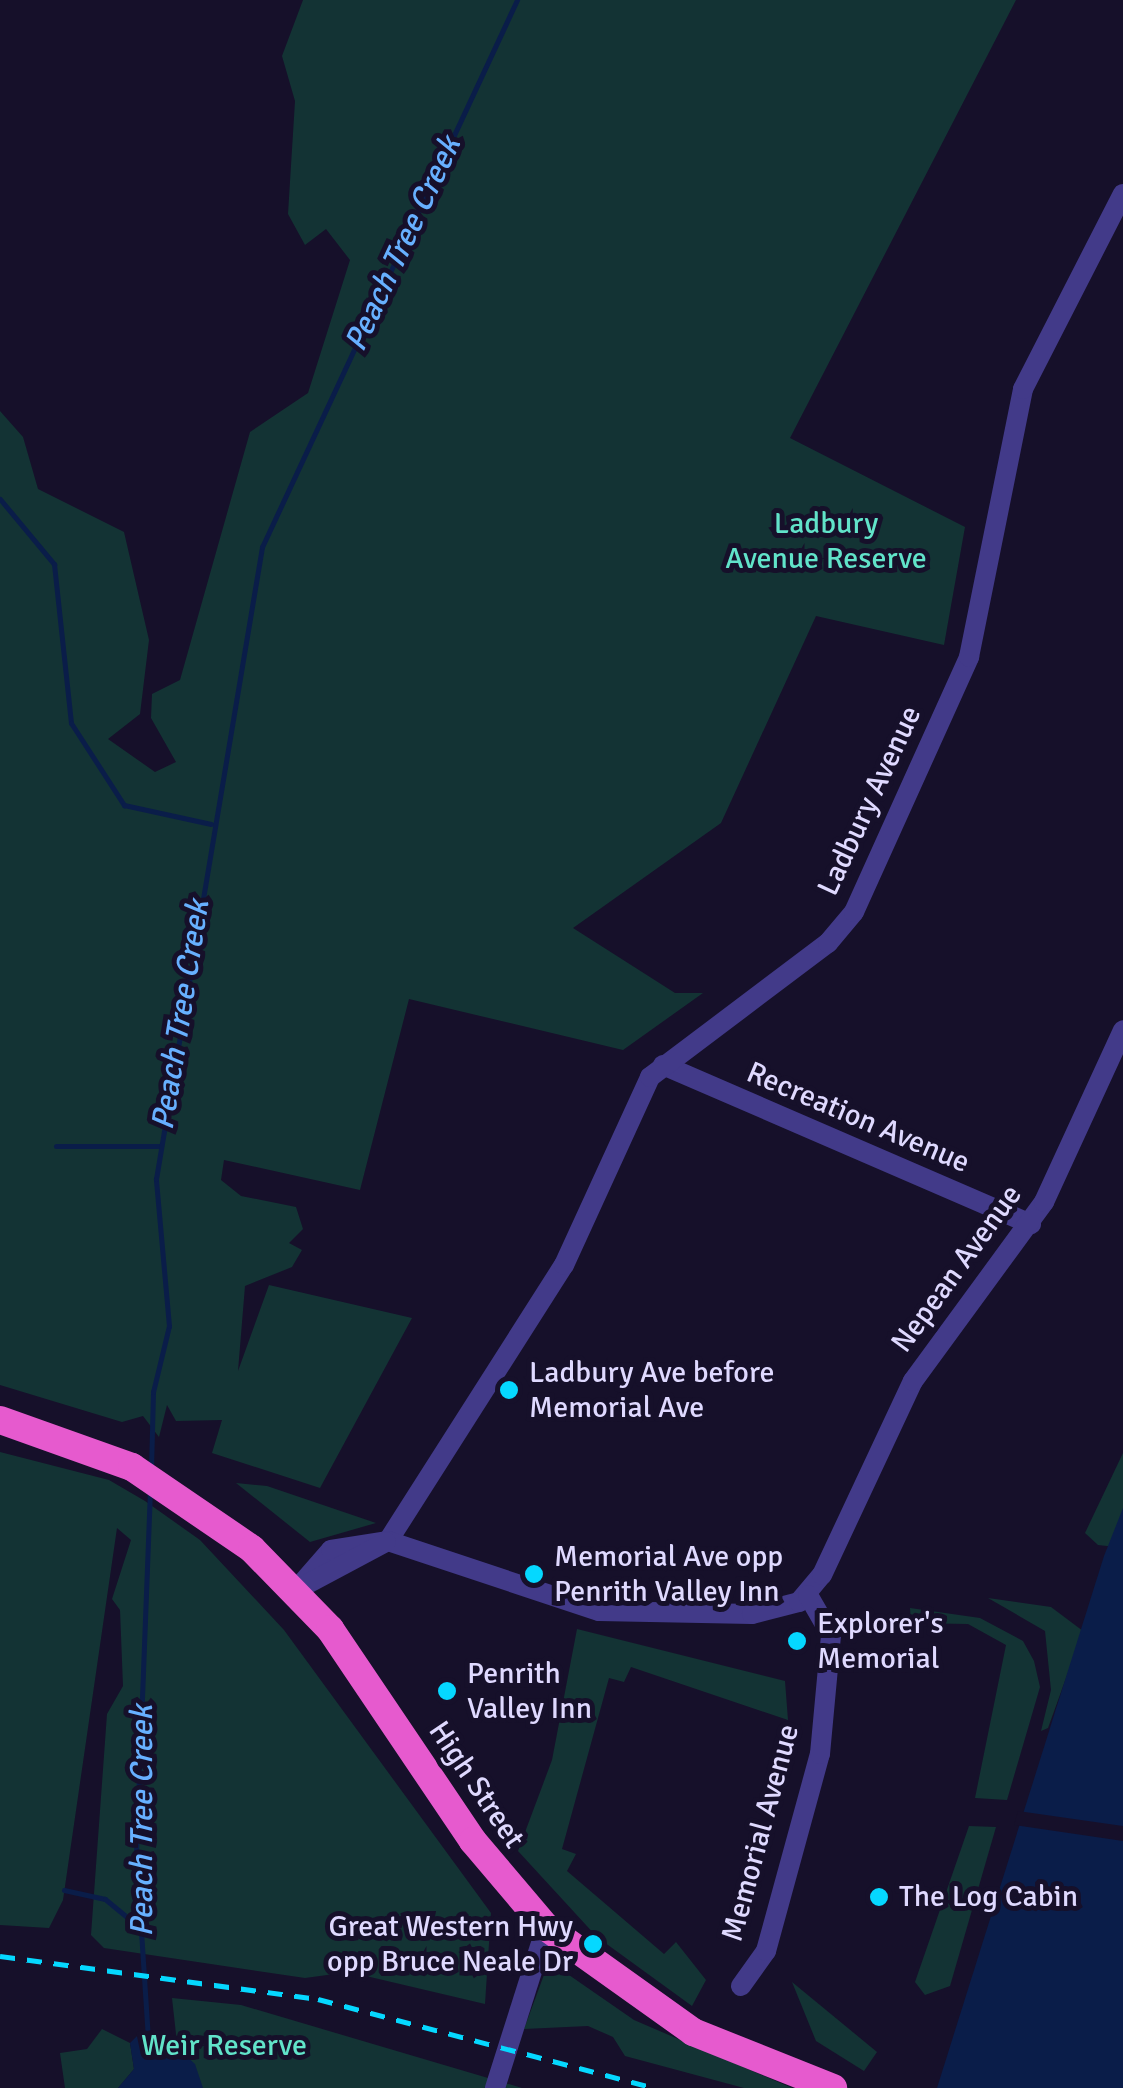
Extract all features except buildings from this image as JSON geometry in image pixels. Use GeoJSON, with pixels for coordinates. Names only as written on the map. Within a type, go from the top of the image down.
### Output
{"type":"FeatureCollection","features":[{"type":"Feature","properties":{"kind":"highway","name":"High Street"},"geometry":{"type":"LineString","coordinates":[[0,1420],[132,1467],[170,1488],[296,1590],[473,1841],[546,1927],[693,2032],[832,2088]]}},
{"type":"Feature","properties":{"kind":"street","name":"Ladbury Avenue"},"geometry":{"type":"LineString","coordinates":[[388,1540],[564,1265],[637,1097],[663,1065],[828,943],[854,912],[969,657],[1023,389],[1123,194]]}},
{"type":"Feature","properties":{"kind":"street","name":"Nepean Avenue"},"geometry":{"type":"LineString","coordinates":[[808,1595],[914,1381],[1031,1224],[1123,1030]]}},
{"type":"Feature","properties":{"kind":"street","name":"Recreation Avenue"},"geometry":{"type":"LineString","coordinates":[[663,1065],[1031,1224]]}},
{"type":"Feature","properties":{"kind":"street"},"geometry":{"type":"LineString","coordinates":[[296,1590],[330,1550],[388,1540],[619,1614],[763,1613],[808,1595]]}},
{"type":"Feature","properties":{"kind":"street","name":"Memorial Avenue"},"geometry":{"type":"LineString","coordinates":[[741,1986],[766,1951],[820,1754],[831,1635],[808,1595]]}},
{"type":"Feature","properties":{"kind":"street"},"geometry":{"type":"LineString","coordinates":[[495,2088],[546,1927]]}},
{"type":"Feature","properties":{"kind":"green space","name":"Ladbury Avenue Reserve"},"geometry":{"type":"Polygon","coordinates":[[[303,0],[1016,0],[790,438],[965,527],[944,645],[816,616],[721,823],[573,928],[675,993],[703,993],[623,1050],[409,999],[360,1190],[224,1160],[221,1180],[241,1196],[296,1207],[303,1229],[289,1243],[302,1250],[292,1267],[245,1286],[238,1371],[269,1285],[412,1318],[320,1488],[212,1453],[222,1420],[176,1421],[167,1405],[159,1437],[143,1416],[122,1422],[0,1385],[0,411],[23,437],[38,489],[124,532],[149,640],[140,714],[108,739],[155,772],[176,762],[151,718],[152,694],[180,680],[250,432],[308,393],[350,260],[326,229],[305,245],[288,214],[295,101],[282,56],[303,0]]]}},
{"type":"Feature","properties":{"kind":"green space"},"geometry":{"type":"Polygon","coordinates":[[[0,1452],[109,1480],[145,1501],[200,1540],[284,1630],[491,1913],[485,2004],[349,1972],[305,1978],[104,1948],[91,1935],[107,1714],[123,1686],[120,1610],[112,1599],[131,1540],[117,1528],[63,1900],[49,1928],[0,1925],[0,1452]]]}},
{"type":"Feature","properties":{"kind":"green space"},"geometry":{"type":"Polygon","coordinates":[[[1123,1453],[1123,1527],[1116,1547],[1098,1545],[1085,1533],[1123,1453]]]}},
{"type":"Feature","properties":{"kind":"green space"},"geometry":{"type":"Polygon","coordinates":[[[236,1483],[267,1486],[376,1523],[310,1542],[236,1483]]]}},
{"type":"Feature","properties":{"kind":"green space"},"geometry":{"type":"Polygon","coordinates":[[[988,1598],[1051,1607],[1083,1631],[1048,1728],[1041,1731],[1051,1690],[1045,1631],[988,1598]]]}},
{"type":"Feature","properties":{"kind":"green space"},"geometry":{"type":"Polygon","coordinates":[[[910,1608],[980,1618],[1023,1641],[1034,1661],[1040,1687],[1007,1800],[975,1798],[1006,1645],[968,1624],[911,1623],[910,1608]]]}},
{"type":"Feature","properties":{"kind":"green space"},"geometry":{"type":"Polygon","coordinates":[[[577,1629],[785,1681],[788,1720],[631,1667],[624,1682],[609,1678],[562,1849],[576,1854],[567,1871],[664,1954],[676,1942],[706,1980],[692,2006],[597,1937],[518,1851],[552,1760],[577,1629]]]}},
{"type":"Feature","properties":{"kind":"green space"},"geometry":{"type":"Polygon","coordinates":[[[969,1826],[996,1827],[950,1986],[925,1995],[915,1982],[969,1826]]]}},
{"type":"Feature","properties":{"kind":"green space"},"geometry":{"type":"Polygon","coordinates":[[[545,1972],[569,1975],[634,2020],[792,2088],[744,2088],[625,2056],[613,2037],[588,2026],[524,2029],[545,1972]]]}},
{"type":"Feature","properties":{"kind":"green space"},"geometry":{"type":"Polygon","coordinates":[[[792,1982],[877,2052],[864,2071],[816,2041],[792,1982]]]}},
{"type":"Feature","properties":{"kind":"green space","name":"Weir Reserve"},"geometry":{"type":"Polygon","coordinates":[[[172,1998],[241,2005],[522,2088],[182,2088],[172,1998]]]}},
{"type":"Feature","properties":{"kind":"green space"},"geometry":{"type":"Polygon","coordinates":[[[102,2029],[130,2043],[134,2069],[118,2088],[65,2088],[60,2053],[87,2049],[102,2029]]]}},
{"type":"Feature","properties":{"kind":"water"},"geometry":{"type":"Polygon","coordinates":[[[1123,1508],[1123,2088],[937,2088],[1104,1556],[1123,1508]]]}},
{"type":"Feature","properties":{"kind":"water"},"geometry":{"type":"Polygon","coordinates":[[[141,2032],[163,2035],[195,2064],[203,2088],[118,2088],[134,2069],[130,2043],[141,2032]]]}},
{"type":"Feature","properties":{"kind":"pier"},"geometry":{"type":"Polygon","coordinates":[[[1018,1811],[1123,1826],[1123,1841],[1014,1825],[1018,1811]]]}},
{"type":"Feature","properties":{"kind":"waterway","name":"Peach Tree Creek"},"geometry":{"type":"LineString","coordinates":[[151,1469],[153,1392],[169,1326],[156,1179],[262,547],[517,0]]}},
{"type":"Feature","properties":{"kind":"waterway"},"geometry":{"type":"LineString","coordinates":[[0,499],[54,564],[71,723],[124,805],[211,824]]}},
{"type":"Feature","properties":{"kind":"waterway"},"geometry":{"type":"LineString","coordinates":[[56,1146],[161,1146]]}},
{"type":"Feature","properties":{"kind":"waterway","name":"Peach Tree Creek"},"geometry":{"type":"LineString","coordinates":[[148,2039],[136,1854],[150,1490]]}},
{"type":"Feature","properties":{"kind":"waterway"},"geometry":{"type":"LineString","coordinates":[[64,1890],[105,1899],[139,1927]]}},
{"type":"Feature","properties":{"kind":"railway"},"geometry":{"type":"LineString","coordinates":[[0,1956],[318,1999],[655,2088]]}},
{"type":"Feature","properties":{"kind":"place","name":"Ladbury Ave before Memorial Ave"},"geometry":{"type":"Point","coordinates":[509,1390]}},
{"type":"Feature","properties":{"kind":"place","name":"Memorial Ave opp Penrith Valley Inn"},"geometry":{"type":"Point","coordinates":[534,1574]}},
{"type":"Feature","properties":{"kind":"place","name":"Explorer's Memorial"},"geometry":{"type":"Point","coordinates":[797,1641]}},
{"type":"Feature","properties":{"kind":"place","name":"Penrith Valley Inn"},"geometry":{"type":"Point","coordinates":[447,1691]}},
{"type":"Feature","properties":{"kind":"place","name":"The Log Cabin"},"geometry":{"type":"Point","coordinates":[879,1897]}},
{"type":"Feature","properties":{"kind":"place","name":"Great Western Hwy opp Bruce Neale Dr"},"geometry":{"type":"Point","coordinates":[593,1944]}}]}
